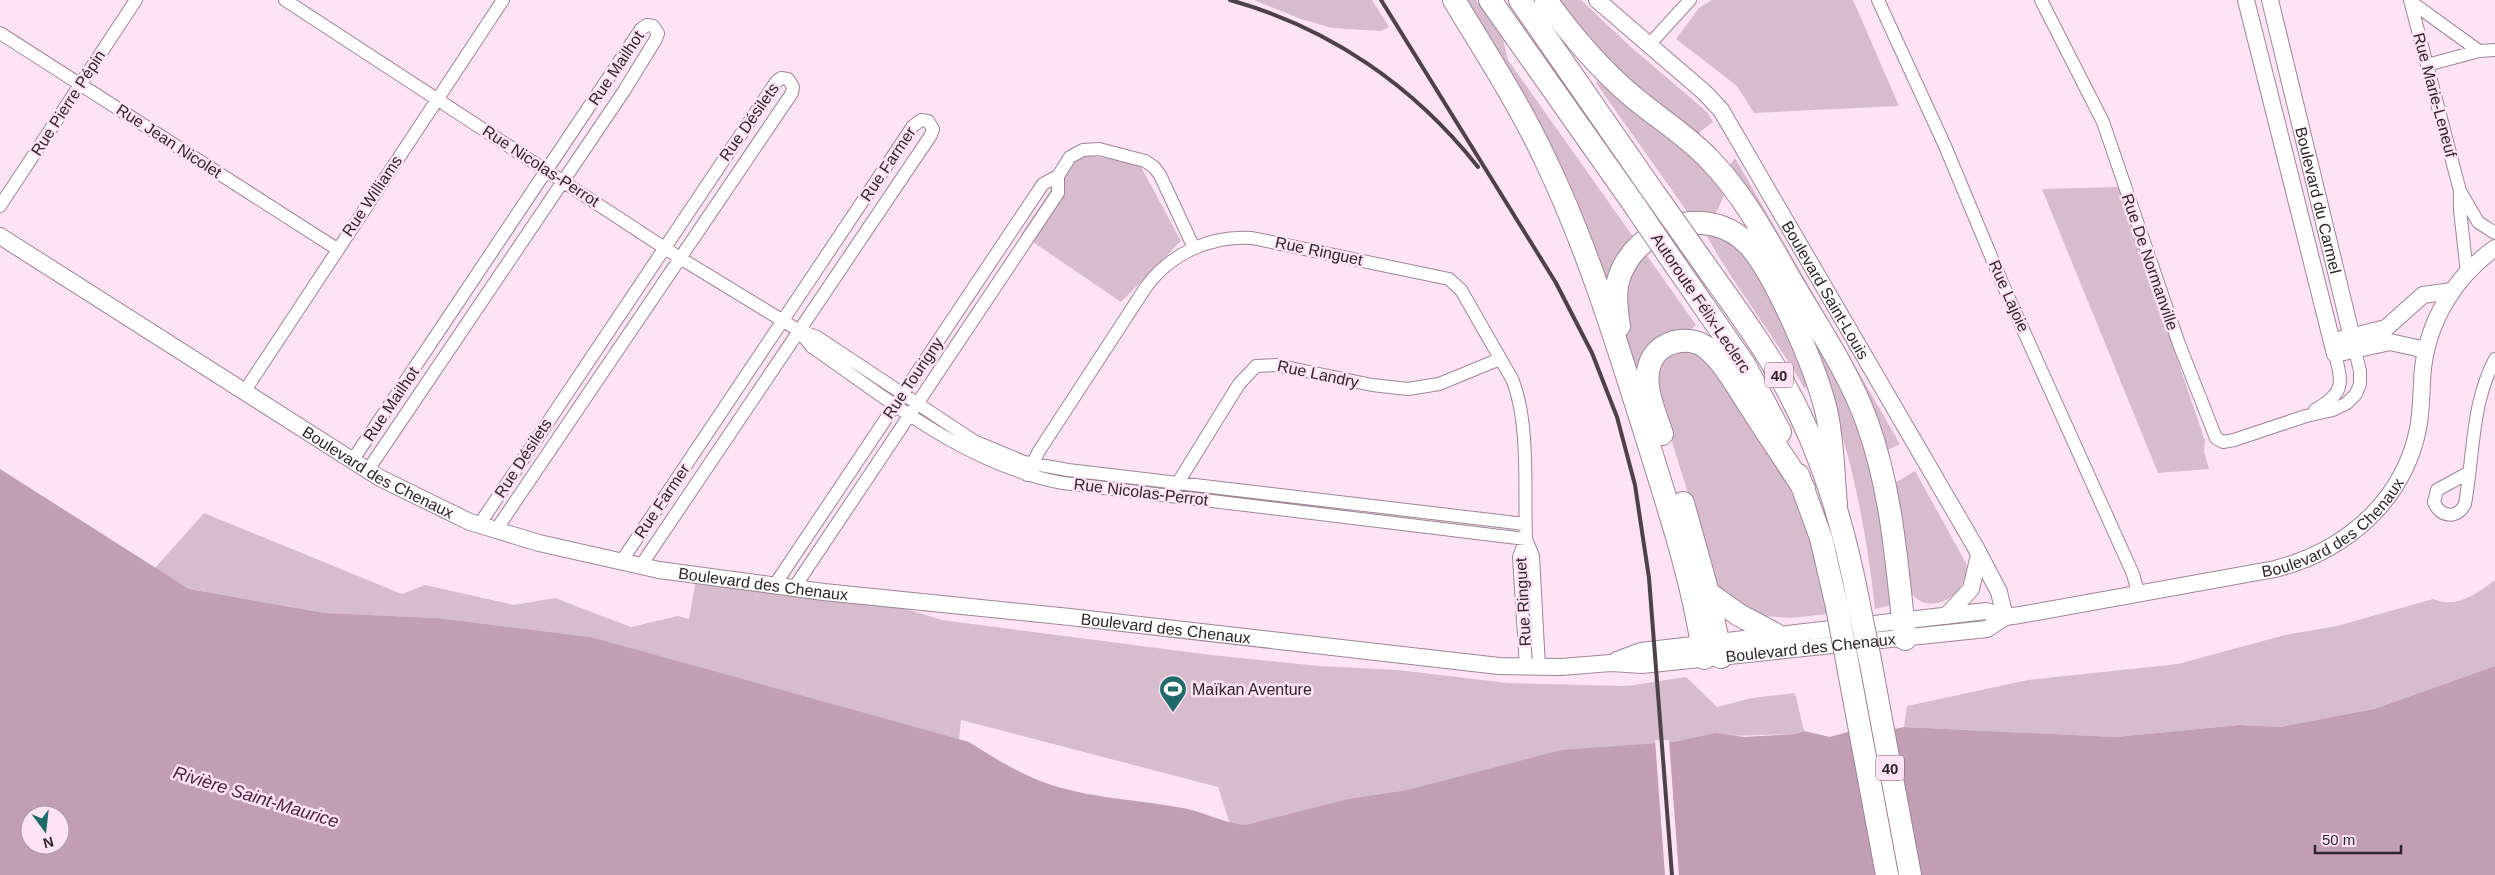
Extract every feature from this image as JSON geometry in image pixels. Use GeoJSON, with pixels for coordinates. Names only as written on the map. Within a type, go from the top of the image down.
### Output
{"type":"FeatureCollection","features":[{"type":"Feature","properties":{"kind":"highway"},"geometry":{"type":"LineString","coordinates":[[1454,0],[1515,102],[1549,166],[1590,266],[1629,383],[1711,650]]}},
{"type":"Feature","properties":{"kind":"highway","name":"Autoroute Félix-Leclerc"},"geometry":{"type":"LineString","coordinates":[[1490,0],[1633,203],[1758,387],[1782,436],[1804,489],[1823,543],[1838,607],[1888,875]]}},
{"type":"Feature","properties":{"kind":"highway","name":"Autoroute Félix-Leclerc"},"geometry":{"type":"LineString","coordinates":[[1520,0],[1755,337],[1782,380],[1813,444],[1836,504],[1860,605],[1910,875]]}},
{"type":"Feature","properties":{"kind":"highway"},"geometry":{"type":"LineString","coordinates":[[1546,0],[1577,40],[1609,74],[1634,97],[1696,146],[1732,185],[1754,217],[1830,348],[1859,403],[1879,460],[1890,521],[1904,629]]}},
{"type":"Feature","properties":{"kind":"highway"},"geometry":{"type":"LineString","coordinates":[[1629,383],[1619,323],[1616,291],[1619,278],[1627,261],[1646,241],[1673,225],[1705,223],[1732,232],[1749,246],[1763,266],[1787,310],[1809,362],[1826,410],[1836,504]]}},
{"type":"Feature","properties":{"kind":"highway"},"geometry":{"type":"LineString","coordinates":[[1711,650],[1708,593],[1648,387],[1648,370],[1658,351],[1667,345],[1684,341],[1695,342],[1709,350],[1728,373],[1804,489]]}},
{"type":"Feature","properties":{"kind":"highway"},"geometry":{"type":"LineString","coordinates":[[1708,593],[1739,615],[1775,634]]}},
{"type":"Feature","properties":{"kind":"street","name":"Rue Pierre Pépin"},"geometry":{"type":"LineString","coordinates":[[0,206],[136,0]]}},
{"type":"Feature","properties":{"kind":"street","name":"Rue Nicolas-Perrot"},"geometry":{"type":"LineString","coordinates":[[285,0],[680,258],[798,330],[812,347],[899,399],[974,454],[1030,470],[1063,483],[1526,539]]}},
{"type":"Feature","properties":{"kind":"street","name":"Rue Williams"},"geometry":{"type":"LineString","coordinates":[[244,392],[502,0]]}},
{"type":"Feature","properties":{"kind":"street","name":"Boulevard Saint-Louis"},"geometry":{"type":"LineString","coordinates":[[1597,0],[1700,89],[1721,110],[1980,555],[1999,592],[2005,617]]}},
{"type":"Feature","properties":{"kind":"street"},"geometry":{"type":"LineString","coordinates":[[1648,46],[1690,0]]}},
{"type":"Feature","properties":{"kind":"street","name":"Rue Lajoie"},"geometry":{"type":"LineString","coordinates":[[1878,0],[1945,146],[2003,285],[2133,574],[2138,593]]}},
{"type":"Feature","properties":{"kind":"street","name":"Rue De Normanville"},"geometry":{"type":"LineString","coordinates":[[2041,0],[2108,137],[2176,336],[2213,435],[2219,441],[2227,441],[2306,416],[2333,410],[2351,400]]}},
{"type":"Feature","properties":{"kind":"street"},"geometry":{"type":"LineString","coordinates":[[2247,3],[2270,1]]}},
{"type":"Feature","properties":{"kind":"street","name":"Boulevard du Carmel"},"geometry":{"type":"LineString","coordinates":[[2270,1],[2360,371],[2360,384],[2351,400]]}},
{"type":"Feature","properties":{"kind":"street"},"geometry":{"type":"LineString","coordinates":[[2410,1],[2479,51]]}},
{"type":"Feature","properties":{"kind":"street","name":"Rue Marie-Leneuf"},"geometry":{"type":"LineString","coordinates":[[2410,1],[2460,191],[2460,210],[2467,273]]}},
{"type":"Feature","properties":{"kind":"street","name":"Boulevard du Carmel"},"geometry":{"type":"LineString","coordinates":[[2247,3],[2341,377],[2338,392]]}},
{"type":"Feature","properties":{"kind":"street","name":"Rue Mailhot"},"geometry":{"type":"LineString","coordinates":[[352,461],[641,29],[647,25],[653,26],[658,33],[656,39],[368,470]]}},
{"type":"Feature","properties":{"kind":"street","name":"Rue Jean Nicolet"},"geometry":{"type":"LineString","coordinates":[[0,33],[337,249]]}},
{"type":"Feature","properties":{"kind":"street"},"geometry":{"type":"LineString","coordinates":[[2427,65],[2479,51],[2495,50]]}},
{"type":"Feature","properties":{"kind":"street","name":"Rue Désilets"},"geometry":{"type":"LineString","coordinates":[[479,525],[776,82],[781,78],[788,80],[793,87],[792,92],[496,530]]}},
{"type":"Feature","properties":{"kind":"street","name":"Rue Farmer"},"geometry":{"type":"LineString","coordinates":[[621,562],[913,126],[921,120],[928,122],[933,129],[931,135],[640,567]]}},
{"type":"Feature","properties":{"kind":"street","name":"Rue Tourigny"},"geometry":{"type":"LineString","coordinates":[[774,586],[1044,184],[1058,176],[1073,154],[1089,149],[1139,158],[1150,163],[1160,175],[1194,248]]}},
{"type":"Feature","properties":{"kind":"street","name":"Rue Tourigny"},"geometry":{"type":"LineString","coordinates":[[794,588],[1058,193],[1058,176]]}},
{"type":"Feature","properties":{"kind":"street","name":"Rue Marie-Leneuf"},"geometry":{"type":"LineString","coordinates":[[2460,191],[2478,222],[2495,233]]}},
{"type":"Feature","properties":{"kind":"street","name":"Boulevard des Chenaux"},"geometry":{"type":"LineString","coordinates":[[0,236],[352,461],[425,501],[479,525],[539,543],[640,567],[774,586],[1079,618],[1444,661],[1532,667],[1611,663],[1641,651],[1711,650],[1904,629],[1946,616],[1986,611],[2005,617]]}},
{"type":"Feature","properties":{"kind":"street","name":"Rue Ringuet"},"geometry":{"type":"LineString","coordinates":[[1030,470],[1146,287],[1166,266],[1194,248],[1224,239],[1252,238],[1449,279],[1461,290],[1500,359],[1515,388],[1521,415],[1526,539],[1533,556],[1532,667]]}},
{"type":"Feature","properties":{"kind":"street","name":"Boulevard des Chenaux"},"geometry":{"type":"LineString","coordinates":[[1711,650],[1775,634],[1904,629],[1989,629],[2005,617],[2296,563],[2323,552],[2357,530],[2385,501],[2408,462],[2418,426],[2426,350],[2436,318],[2452,291],[2467,273],[2495,248]]}},
{"type":"Feature","properties":{"kind":"street"},"geometry":{"type":"LineString","coordinates":[[2334,348],[2353,343],[2386,328],[2422,295],[2452,291]]}},
{"type":"Feature","properties":{"kind":"street"},"geometry":{"type":"LineString","coordinates":[[2353,343],[2390,342],[2426,350]]}},
{"type":"Feature","properties":{"kind":"street","name":"Rue Landry"},"geometry":{"type":"LineString","coordinates":[[1171,495],[1239,384],[1256,366],[1276,365],[1372,385],[1408,389],[1439,384],[1500,359]]}},
{"type":"Feature","properties":{"kind":"street"},"geometry":{"type":"LineString","coordinates":[[2468,473],[2479,397],[2495,359]]}},
{"type":"Feature","properties":{"kind":"street","name":"Rue De Normanville"},"geometry":{"type":"LineString","coordinates":[[2306,416],[2328,402],[2338,392]]}},
{"type":"Feature","properties":{"kind":"street","name":"Rue Nicolas-Perrot"},"geometry":{"type":"LineString","coordinates":[[1030,470],[1178,483],[1525,524]]}},
{"type":"Feature","properties":{"kind":"street"},"geometry":{"type":"LineString","coordinates":[[1946,616],[1971,588],[1980,555]]}},
{"type":"Feature","properties":{"kind":"shaded area"},"geometry":{"type":"Polygon","coordinates":[[[1254,0],[1372,0],[1389,27],[1381,31],[1332,28],[1301,19],[1254,0]]]}},
{"type":"Feature","properties":{"kind":"shaded area"},"geometry":{"type":"Polygon","coordinates":[[[1461,0],[1476,0],[1503,39],[1508,60],[1634,238],[1608,287],[1461,0]]]}},
{"type":"Feature","properties":{"kind":"shaded area"},"geometry":{"type":"Polygon","coordinates":[[[1555,0],[1581,0],[1631,47],[1707,112],[1713,122],[1696,135],[1635,90],[1555,0]]]}},
{"type":"Feature","properties":{"kind":"shaded area"},"geometry":{"type":"Polygon","coordinates":[[[1712,0],[1853,0],[1899,106],[1754,113],[1737,86],[1676,39],[1699,8],[1712,0]]]}},
{"type":"Feature","properties":{"kind":"shaded area"},"geometry":{"type":"Polygon","coordinates":[[[1601,77],[1727,189],[1715,215],[1688,213],[1596,83],[1601,77]]]}},
{"type":"Feature","properties":{"kind":"shaded area"},"geometry":{"type":"Polygon","coordinates":[[[1073,152],[1140,165],[1181,241],[1121,302],[1021,234],[1068,165],[1060,157],[1073,152]]]}},
{"type":"Feature","properties":{"kind":"shaded area"},"geometry":{"type":"Polygon","coordinates":[[[1735,158],[1900,444],[1885,451],[1729,166],[1735,158]]]}},
{"type":"Feature","properties":{"kind":"shaded area"},"geometry":{"type":"Polygon","coordinates":[[[2119,187],[2205,441],[2204,451],[2209,469],[2158,473],[2042,189],[2119,187]]]}},
{"type":"Feature","properties":{"kind":"shaded area"},"geometry":{"type":"Polygon","coordinates":[[[1703,229],[1735,240],[1778,311],[1808,386],[1804,388],[1703,229]]]}},
{"type":"Feature","properties":{"kind":"shaded area"},"geometry":{"type":"Polygon","coordinates":[[[1643,250],[1696,325],[1639,380],[1629,350],[1625,326],[1624,282],[1643,250]]]}},
{"type":"Feature","properties":{"kind":"shaded area"},"geometry":{"type":"Polygon","coordinates":[[[1784,282],[1833,365],[1873,462],[1892,605],[1875,609],[1868,553],[1845,444],[1818,363],[1784,282]]]}},
{"type":"Feature","properties":{"kind":"shaded area"},"geometry":{"type":"Polygon","coordinates":[[[1671,350],[1703,353],[1771,454],[1794,497],[1803,519],[1811,542],[1828,614],[1790,618],[1765,616],[1764,618],[1721,590],[1716,583],[1668,429],[1654,370],[1671,350]]]}},
{"type":"Feature","properties":{"kind":"shaded area"},"geometry":{"type":"Polygon","coordinates":[[[1915,471],[1966,563],[1966,575],[1962,585],[1956,593],[1938,603],[1928,603],[1919,600],[1911,593],[1893,484],[1915,471]]]}},
{"type":"Feature","properties":{"kind":"shaded area"},"geometry":{"type":"Polygon","coordinates":[[[204,513],[402,594],[425,585],[514,605],[555,598],[631,627],[678,616],[689,619],[696,580],[845,590],[942,620],[1211,655],[1319,666],[1398,670],[1508,683],[1627,686],[1686,677],[1717,707],[1752,698],[1795,693],[1804,731],[1795,734],[1728,736],[1347,799],[1245,825],[1230,824],[1218,787],[961,720],[959,741],[591,637],[437,618],[325,613],[189,589],[155,568],[204,513]]]}},
{"type":"Feature","properties":{"kind":"shaded area"},"geometry":{"type":"Polygon","coordinates":[[[2495,580],[2495,666],[2374,709],[2280,727],[2239,725],[2116,737],[1904,727],[1907,706],[2028,680],[2178,664],[2285,635],[2337,626],[2433,599],[2442,602],[2458,601],[2473,595],[2495,580]]]}},
{"type":"Feature","properties":{"kind":"water","name":"Rivière Saint-Maurice"},"geometry":{"type":"Polygon","coordinates":[[[0,469],[189,589],[325,613],[437,618],[591,637],[969,742],[1016,770],[1051,785],[1088,794],[1183,808],[1245,825],[1347,799],[1407,790],[1562,750],[1674,742],[1716,733],[1744,737],[1795,734],[1804,731],[1830,737],[1851,731],[1885,731],[1904,727],[2116,737],[2239,725],[2280,727],[2374,709],[2495,666],[2495,875],[0,875],[0,469]]]}},
{"type":"Feature","properties":{"kind":"pier"},"geometry":{"type":"Polygon","coordinates":[[[1655,740],[1669,740],[1679,875],[1665,875],[1655,740]]]}},
{"type":"Feature","properties":{"kind":"railway"},"geometry":{"type":"LineString","coordinates":[[1230,0],[1267,12],[1302,27],[1336,44],[1368,64],[1398,86],[1426,111],[1478,167]]}},
{"type":"Feature","properties":{"kind":"railway"},"geometry":{"type":"LineString","coordinates":[[1381,0],[1556,283],[1592,353],[1617,417],[1635,485],[1649,578],[1672,875]]}},
{"type":"Feature","properties":{"kind":"place","name":"Maïkan Aventure"},"geometry":{"type":"Point","coordinates":[1173,713]}}]}
